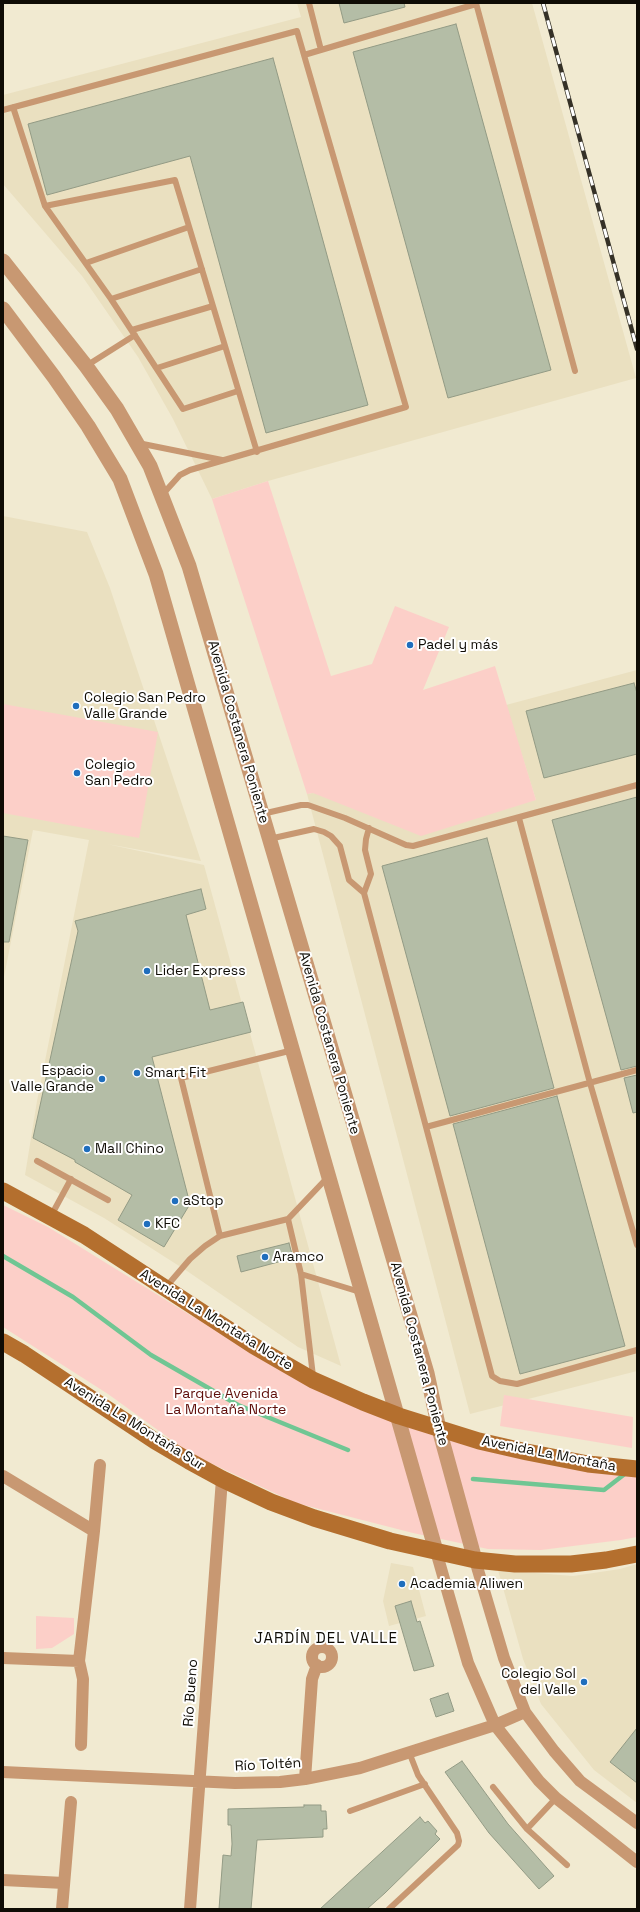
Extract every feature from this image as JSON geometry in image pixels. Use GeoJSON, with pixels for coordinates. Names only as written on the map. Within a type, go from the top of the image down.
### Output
{"type":"FeatureCollection","features":[{"type":"Feature","properties":{"kind":"main road","name":"Avenida La Montaña Norte"},"geometry":{"type":"LineString","coordinates":[[3,1191],[84,1235],[164,1289],[254,1346],[313,1380],[399,1416],[439,1428]]}},
{"type":"Feature","properties":{"kind":"main road","name":"Avenida La Montaña Sur"},"geometry":{"type":"LineString","coordinates":[[3,1342],[24,1354],[155,1441],[222,1479],[271,1502],[314,1518],[390,1541],[475,1560]]}},
{"type":"Feature","properties":{"kind":"main road","name":"Avenida La Montaña"},"geometry":{"type":"LineString","coordinates":[[439,1428],[479,1441],[527,1452],[588,1464],[637,1470]]}},
{"type":"Feature","properties":{"kind":"main road"},"geometry":{"type":"LineString","coordinates":[[475,1560],[515,1564],[571,1564],[606,1560],[637,1554]]}},
{"type":"Feature","properties":{"kind":"street","name":"Avenida Costanera Poniente"},"geometry":{"type":"LineString","coordinates":[[3,261],[86,366],[117,409],[150,466],[189,566],[427,1373],[439,1428],[475,1560],[504,1658],[525,1712],[554,1751],[580,1781],[637,1823]]}},
{"type":"Feature","properties":{"kind":"street"},"geometry":{"type":"LineString","coordinates":[[3,309],[54,377],[88,426],[123,486],[156,574],[399,1416],[468,1663],[495,1725],[539,1782],[556,1798],[637,1862]]}},
{"type":"Feature","properties":{"kind":"street"},"geometry":{"type":"LineString","coordinates":[[81,1745],[83,1679],[79,1660],[100,1465]]}},
{"type":"Feature","properties":{"kind":"street"},"geometry":{"type":"LineString","coordinates":[[3,1476],[94,1531]]}},
{"type":"Feature","properties":{"kind":"street","name":"Río Bueno"},"geometry":{"type":"LineString","coordinates":[[190,1909],[222,1479]]}},
{"type":"Feature","properties":{"kind":"street"},"geometry":{"type":"LineString","coordinates":[[3,1658],[79,1660]]}},
{"type":"Feature","properties":{"kind":"street"},"geometry":{"type":"LineString","coordinates":[[305,1779],[312,1679],[317,1665]]}},
{"type":"Feature","properties":{"kind":"street","name":"Río Toltén"},"geometry":{"type":"LineString","coordinates":[[3,1772],[254,1783],[305,1779],[341,1773],[495,1725],[525,1712]]}},
{"type":"Feature","properties":{"kind":"street"},"geometry":{"type":"LineString","coordinates":[[62,1909],[71,1802]]}},
{"type":"Feature","properties":{"kind":"street"},"geometry":{"type":"LineString","coordinates":[[3,1880],[64,1883]]}},
{"type":"Feature","properties":{"kind":"lane"},"geometry":{"type":"LineString","coordinates":[[309,3],[321,50]]}},
{"type":"Feature","properties":{"kind":"lane"},"geometry":{"type":"LineString","coordinates":[[304,55],[476,4],[575,371]]}},
{"type":"Feature","properties":{"kind":"lane"},"geometry":{"type":"LineString","coordinates":[[3,110],[297,31],[406,407],[257,452],[190,470],[180,476],[161,496]]}},
{"type":"Feature","properties":{"kind":"lane"},"geometry":{"type":"LineString","coordinates":[[13,107],[45,206],[111,299],[183,409],[238,391]]}},
{"type":"Feature","properties":{"kind":"lane"},"geometry":{"type":"LineString","coordinates":[[45,206],[175,180],[257,452]]}},
{"type":"Feature","properties":{"kind":"lane"},"geometry":{"type":"LineString","coordinates":[[86,263],[189,227]]}},
{"type":"Feature","properties":{"kind":"lane"},"geometry":{"type":"LineString","coordinates":[[111,299],[202,269]]}},
{"type":"Feature","properties":{"kind":"lane"},"geometry":{"type":"LineString","coordinates":[[86,366],[133,333],[213,306]]}},
{"type":"Feature","properties":{"kind":"lane"},"geometry":{"type":"LineString","coordinates":[[157,368],[225,346]]}},
{"type":"Feature","properties":{"kind":"lane"},"geometry":{"type":"LineString","coordinates":[[136,443],[223,460]]}},
{"type":"Feature","properties":{"kind":"lane"},"geometry":{"type":"LineString","coordinates":[[262,814],[304,804],[369,828],[406,845],[413,846],[637,785]]}},
{"type":"Feature","properties":{"kind":"lane"},"geometry":{"type":"LineString","coordinates":[[519,818],[590,1082],[637,1245]]}},
{"type":"Feature","properties":{"kind":"lane"},"geometry":{"type":"LineString","coordinates":[[364,893],[371,874],[365,850],[369,828]]}},
{"type":"Feature","properties":{"kind":"lane"},"geometry":{"type":"LineString","coordinates":[[269,839],[314,829],[324,832],[331,836],[340,846],[349,880],[364,893],[492,1376],[500,1381],[517,1384],[637,1350]]}},
{"type":"Feature","properties":{"kind":"lane"},"geometry":{"type":"LineString","coordinates":[[220,1236],[181,1078],[293,1050]]}},
{"type":"Feature","properties":{"kind":"lane"},"geometry":{"type":"LineString","coordinates":[[426,1127],[637,1070]]}},
{"type":"Feature","properties":{"kind":"lane"},"geometry":{"type":"LineString","coordinates":[[37,1161],[108,1200]]}},
{"type":"Feature","properties":{"kind":"lane"},"geometry":{"type":"LineString","coordinates":[[164,1289],[190,1259],[220,1236],[288,1219],[329,1176]]}},
{"type":"Feature","properties":{"kind":"lane"},"geometry":{"type":"LineString","coordinates":[[51,1216],[71,1179]]}},
{"type":"Feature","properties":{"kind":"lane"},"geometry":{"type":"LineString","coordinates":[[288,1219],[301,1274],[313,1380]]}},
{"type":"Feature","properties":{"kind":"lane"},"geometry":{"type":"LineString","coordinates":[[301,1274],[363,1293]]}},
{"type":"Feature","properties":{"kind":"lane"},"geometry":{"type":"LineString","coordinates":[[388,1909],[458,1845],[459,1841],[457,1833],[418,1775],[409,1752]]}},
{"type":"Feature","properties":{"kind":"lane"},"geometry":{"type":"LineString","coordinates":[[350,1810],[425,1784]]}},
{"type":"Feature","properties":{"kind":"lane"},"geometry":{"type":"LineString","coordinates":[[493,1787],[527,1830],[567,1865]]}},
{"type":"Feature","properties":{"kind":"lane"},"geometry":{"type":"LineString","coordinates":[[527,1830],[556,1798]]}},
{"type":"Feature","properties":{"kind":"shaded area"},"geometry":{"type":"Polygon","coordinates":[[[297,3],[532,3],[636,378],[268,481],[212,499],[173,419],[138,357],[82,276],[3,184],[3,95],[301,17],[297,3]]]}},
{"type":"Feature","properties":{"kind":"shaded area"},"geometry":{"type":"Polygon","coordinates":[[[3,516],[87,532],[110,588],[201,861],[107,844],[204,865],[341,1366],[298,1347],[187,1271],[104,1218],[25,1175],[37,1101],[89,840],[33,830],[3,982],[3,516]]]}},
{"type":"Feature","properties":{"kind":"shaded area"},"geometry":{"type":"Polygon","coordinates":[[[637,670],[637,1371],[470,1414],[307,794],[536,800],[506,705],[637,670]]]}},
{"type":"Feature","properties":{"kind":"shaded area","name":"Academia Aliwen"},"geometry":{"type":"Polygon","coordinates":[[[391,1563],[413,1567],[426,1616],[389,1626],[383,1601],[391,1563]]]}},
{"type":"Feature","properties":{"kind":"shaded area","name":"Colegio Sol del Valle"},"geometry":{"type":"Polygon","coordinates":[[[637,1564],[637,1803],[594,1770],[541,1704],[523,1659],[498,1570],[573,1576],[620,1569],[637,1564]]]}},
{"type":"Feature","properties":{"kind":"green space","name":"Padel y más"},"geometry":{"type":"Polygon","coordinates":[[[268,481],[331,676],[372,664],[395,606],[449,627],[423,690],[495,666],[536,800],[421,836],[313,793],[307,794],[212,499],[268,481]]]}},
{"type":"Feature","properties":{"kind":"green space","name":"Colegio San Pedro"},"geometry":{"type":"Polygon","coordinates":[[[3,704],[158,732],[139,838],[3,813],[3,704]]]}},
{"type":"Feature","properties":{"kind":"green space","name":"Parque Avenida La Montaña Norte"},"geometry":{"type":"Polygon","coordinates":[[[3,1205],[48,1227],[190,1315],[374,1409],[637,1473],[637,1537],[541,1550],[488,1549],[413,1533],[296,1503],[191,1454],[108,1394],[3,1327],[3,1205]]]}},
{"type":"Feature","properties":{"kind":"green space"},"geometry":{"type":"Polygon","coordinates":[[[504,1395],[633,1417],[632,1448],[500,1426],[504,1395]]]}},
{"type":"Feature","properties":{"kind":"green space"},"geometry":{"type":"Polygon","coordinates":[[[36,1616],[74,1618],[74,1634],[52,1648],[36,1649],[36,1616]]]}},
{"type":"Feature","properties":{"kind":"building"},"geometry":{"type":"Polygon","coordinates":[[[339,3],[404,3],[405,7],[344,23],[339,3]]]}},
{"type":"Feature","properties":{"kind":"building"},"geometry":{"type":"Polygon","coordinates":[[[456,24],[551,370],[448,398],[353,52],[456,24]]]}},
{"type":"Feature","properties":{"kind":"building"},"geometry":{"type":"Polygon","coordinates":[[[273,58],[368,405],[266,433],[190,156],[47,195],[28,124],[273,58]]]}},
{"type":"Feature","properties":{"kind":"building"},"geometry":{"type":"Polygon","coordinates":[[[634,683],[637,693],[637,754],[544,778],[526,711],[634,683]]]}},
{"type":"Feature","properties":{"kind":"building"},"geometry":{"type":"Polygon","coordinates":[[[637,797],[637,1066],[621,1070],[552,820],[637,797]]]}},
{"type":"Feature","properties":{"kind":"building"},"geometry":{"type":"Polygon","coordinates":[[[3,836],[28,840],[9,942],[3,942],[3,836]]]}},
{"type":"Feature","properties":{"kind":"building"},"geometry":{"type":"Polygon","coordinates":[[[487,838],[554,1088],[450,1116],[382,866],[487,838]]]}},
{"type":"Feature","properties":{"kind":"building","name":"Espacio Valle Grande"},"geometry":{"type":"Polygon","coordinates":[[[201,889],[206,909],[186,915],[210,1010],[243,1002],[251,1032],[152,1057],[190,1204],[164,1247],[118,1220],[132,1195],[75,1162],[75,1160],[33,1138],[78,931],[75,921],[201,889]]]}},
{"type":"Feature","properties":{"kind":"building"},"geometry":{"type":"Polygon","coordinates":[[[637,1075],[637,1112],[633,1113],[624,1078],[637,1075]]]}},
{"type":"Feature","properties":{"kind":"building"},"geometry":{"type":"Polygon","coordinates":[[[557,1096],[625,1346],[520,1374],[453,1124],[557,1096]]]}},
{"type":"Feature","properties":{"kind":"building","name":"Aramco"},"geometry":{"type":"Polygon","coordinates":[[[289,1243],[293,1258],[241,1272],[237,1256],[289,1243]]]}},
{"type":"Feature","properties":{"kind":"building"},"geometry":{"type":"Polygon","coordinates":[[[411,1601],[417,1622],[420,1621],[434,1666],[414,1671],[395,1606],[411,1601]]]}},
{"type":"Feature","properties":{"kind":"building"},"geometry":{"type":"Polygon","coordinates":[[[448,1693],[454,1711],[436,1717],[430,1699],[448,1693]]]}},
{"type":"Feature","properties":{"kind":"building"},"geometry":{"type":"Polygon","coordinates":[[[637,1728],[637,1783],[610,1762],[637,1728]]]}},
{"type":"Feature","properties":{"kind":"building"},"geometry":{"type":"Polygon","coordinates":[[[462,1761],[508,1824],[554,1876],[539,1889],[489,1833],[445,1772],[462,1761]]]}},
{"type":"Feature","properties":{"kind":"building"},"geometry":{"type":"Polygon","coordinates":[[[304,1805],[321,1805],[321,1811],[326,1811],[327,1829],[323,1829],[323,1837],[257,1840],[251,1909],[219,1909],[223,1855],[231,1856],[231,1825],[228,1825],[228,1809],[304,1807],[304,1805]]]}},
{"type":"Feature","properties":{"kind":"building"},"geometry":{"type":"Polygon","coordinates":[[[420,1817],[425,1823],[428,1821],[437,1831],[435,1834],[440,1839],[385,1893],[367,1909],[320,1909],[420,1817]]]}},
{"type":"Feature","properties":{"kind":"waterway"},"geometry":{"type":"LineString","coordinates":[[3,1256],[73,1297],[151,1355],[238,1405],[348,1450]]}},
{"type":"Feature","properties":{"kind":"waterway"},"geometry":{"type":"LineString","coordinates":[[473,1479],[604,1490],[626,1473]]}},
{"type":"Feature","properties":{"kind":"railway"},"geometry":{"type":"LineString","coordinates":[[543,3],[637,349]]}},
{"type":"Feature","properties":{"kind":"place","name":"Padel y más"},"geometry":{"type":"Point","coordinates":[410,645]}},
{"type":"Feature","properties":{"kind":"place","name":"Colegio San Pedro Valle Grande"},"geometry":{"type":"Point","coordinates":[76,706]}},
{"type":"Feature","properties":{"kind":"place","name":"Colegio San Pedro"},"geometry":{"type":"Point","coordinates":[77,773]}},
{"type":"Feature","properties":{"kind":"place","name":"Lider Express"},"geometry":{"type":"Point","coordinates":[147,971]}},
{"type":"Feature","properties":{"kind":"place","name":"Smart Fit"},"geometry":{"type":"Point","coordinates":[137,1073]}},
{"type":"Feature","properties":{"kind":"place","name":"Espacio Valle Grande"},"geometry":{"type":"Point","coordinates":[102,1079]}},
{"type":"Feature","properties":{"kind":"place","name":"Mall Chino"},"geometry":{"type":"Point","coordinates":[87,1149]}},
{"type":"Feature","properties":{"kind":"place","name":"aStop"},"geometry":{"type":"Point","coordinates":[175,1201]}},
{"type":"Feature","properties":{"kind":"place","name":"KFC"},"geometry":{"type":"Point","coordinates":[147,1224]}},
{"type":"Feature","properties":{"kind":"place","name":"Aramco"},"geometry":{"type":"Point","coordinates":[265,1257]}},
{"type":"Feature","properties":{"kind":"place","name":"Academia Aliwen"},"geometry":{"type":"Point","coordinates":[402,1584]}},
{"type":"Feature","properties":{"kind":"place","name":"Colegio Sol del Valle"},"geometry":{"type":"Point","coordinates":[584,1682]}},
{"type":"Feature","properties":{"kind":"district","name":"JARDÍN DEL VALLE"},"geometry":{"type":"Point","coordinates":[326,1639]}}]}
